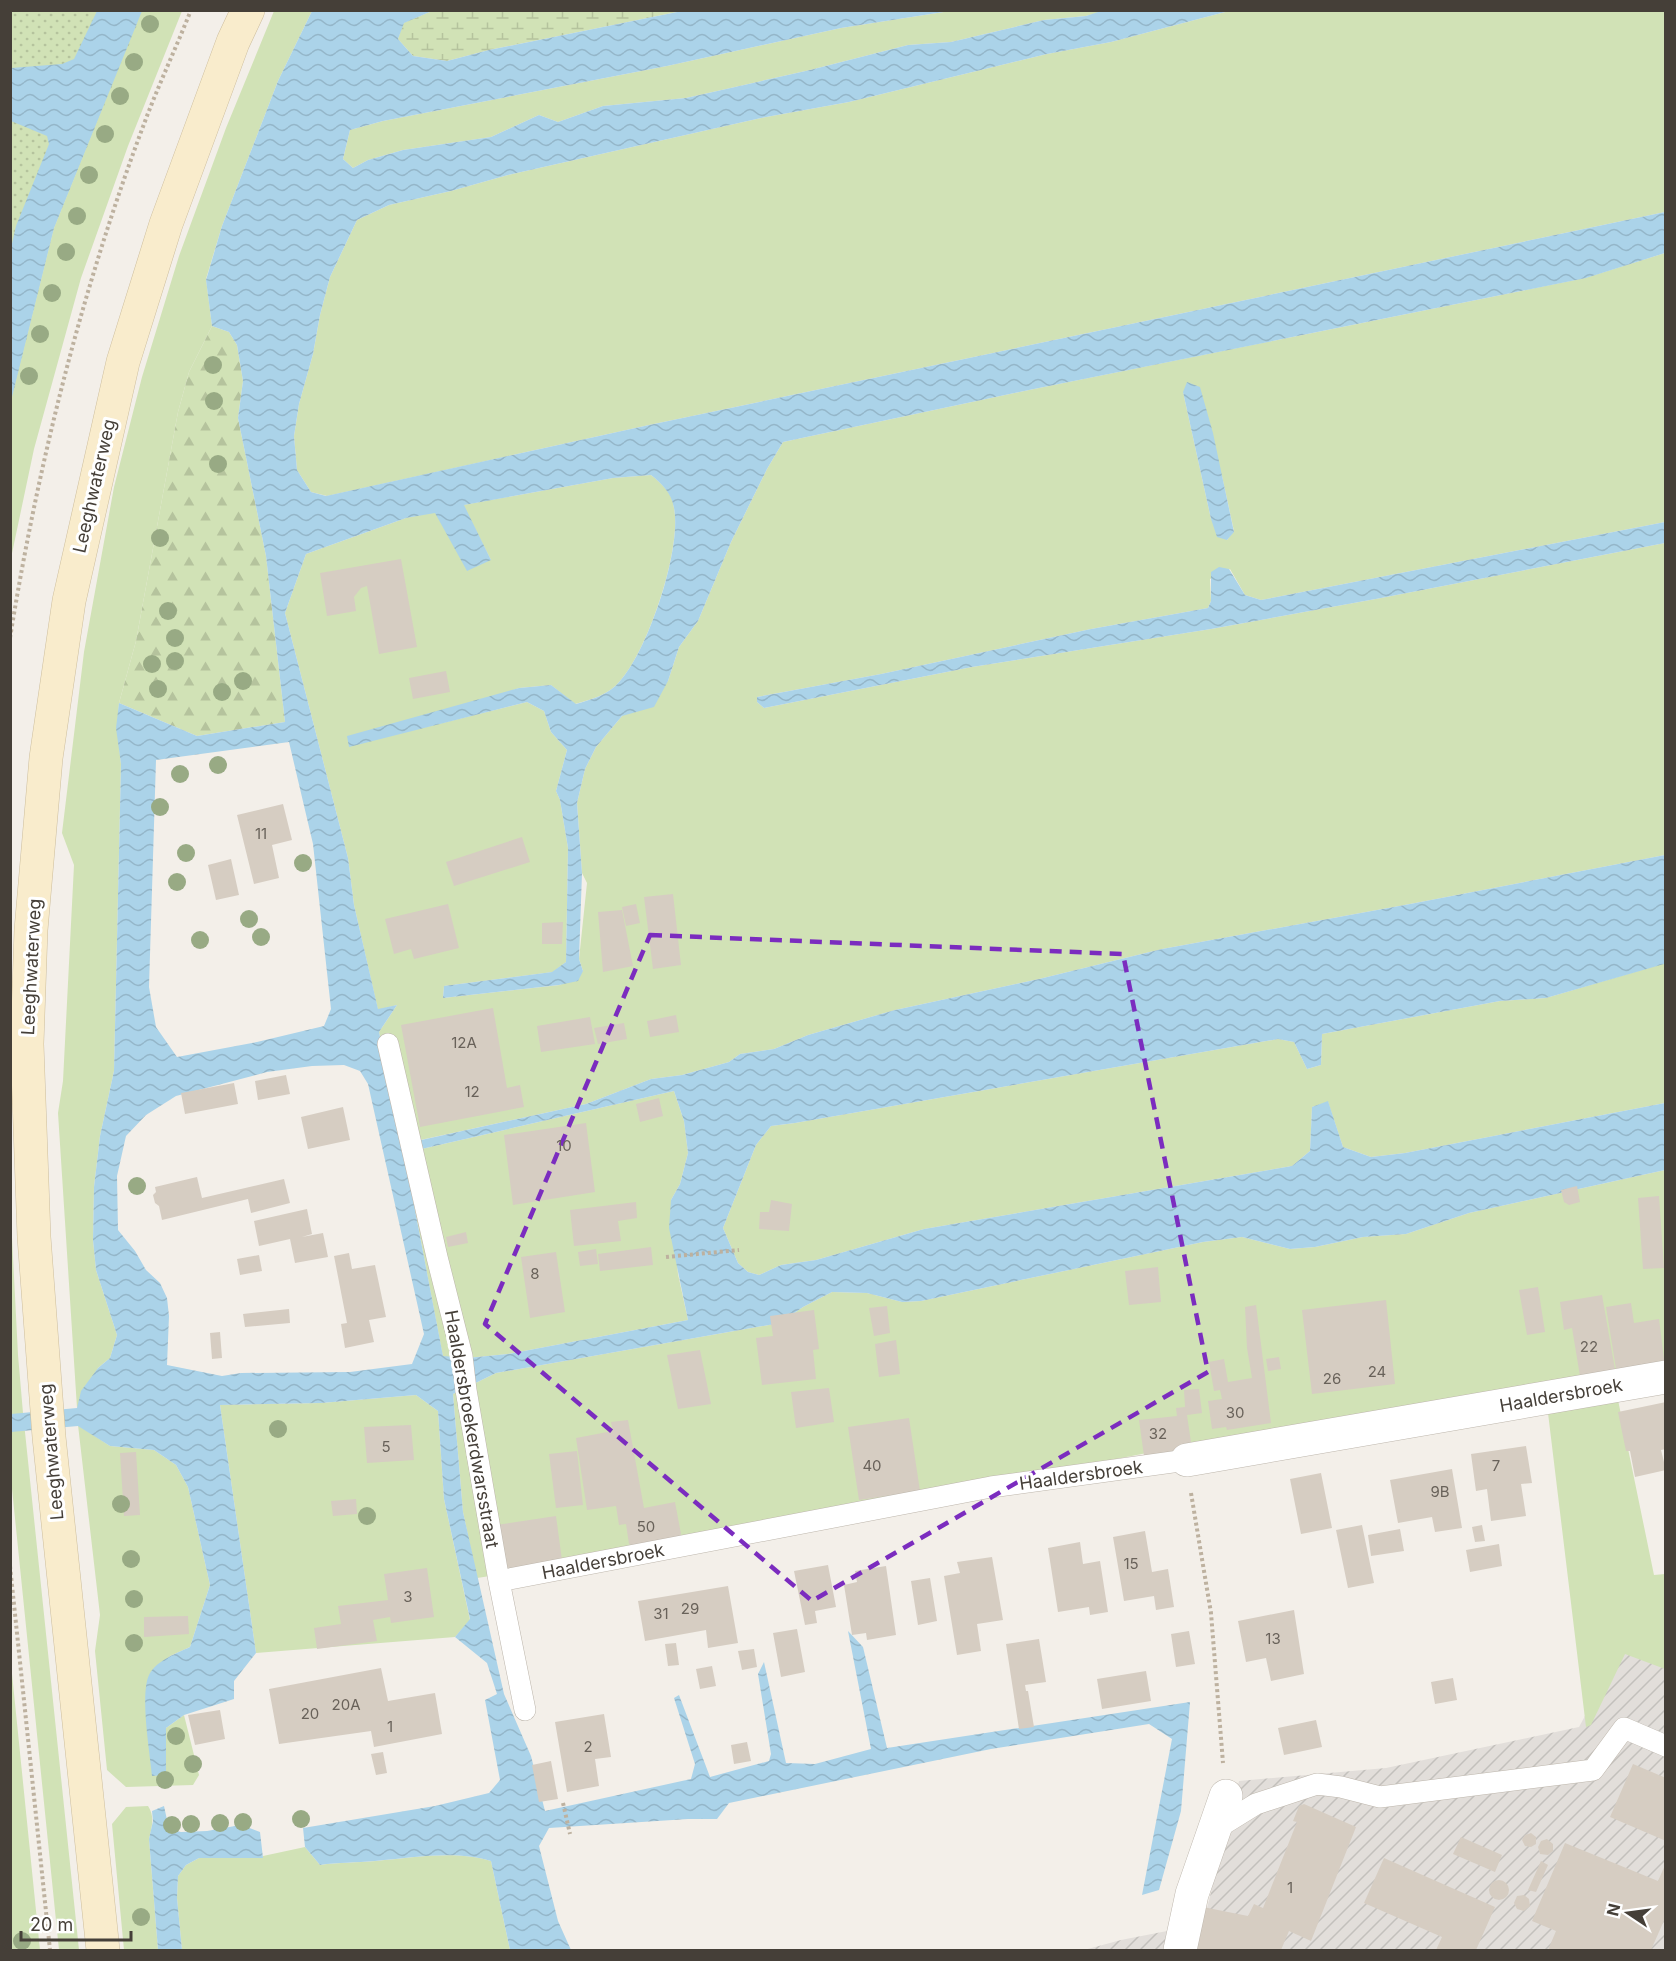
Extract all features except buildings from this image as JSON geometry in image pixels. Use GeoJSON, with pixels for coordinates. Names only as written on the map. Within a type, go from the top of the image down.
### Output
{"type":"FeatureCollection","features":[{"type":"Feature","properties":{"kind":"main road","name":"Leeghwaterweg"},"geometry":{"type":"LineString","coordinates":[[103,1950],[49,1437],[34,1237],[27,1044],[31,930],[46,758],[69,601],[123,362],[166,224],[233,42],[248,10]]}},
{"type":"Feature","properties":{"kind":"street","name":"Haaldersbroek"},"geometry":{"type":"LineString","coordinates":[[1187,1460],[1665,1377]]}},
{"type":"Feature","properties":{"kind":"street"},"geometry":{"type":"LineString","coordinates":[[1180,1950],[1192,1893],[1226,1796]]}},
{"type":"Feature","properties":{"kind":"lane","name":"Haaldersbroekerdwarsstraat"},"geometry":{"type":"LineString","coordinates":[[388,1044],[462,1356],[499,1581],[525,1710]]}},
{"type":"Feature","properties":{"kind":"lane","name":"Haaldersbroek"},"geometry":{"type":"LineString","coordinates":[[499,1581],[991,1487],[1187,1460]]}},
{"type":"Feature","properties":{"kind":"lane"},"geometry":{"type":"LineString","coordinates":[[1214,1830],[1256,1803],[1317,1784],[1380,1797],[1593,1770],[1624,1728],[1665,1746]]}},
{"type":"Feature","properties":{"kind":"path"},"geometry":{"type":"LineString","coordinates":[[10,638],[35,507],[74,346],[95,271],[144,124],[191,10]]}},
{"type":"Feature","properties":{"kind":"path"},"geometry":{"type":"LineString","coordinates":[[666,1257],[740,1250]]}},
{"type":"Feature","properties":{"kind":"path"},"geometry":{"type":"LineString","coordinates":[[1187,1460],[1187,1475],[1211,1613],[1226,1796]]}},
{"type":"Feature","properties":{"kind":"path"},"geometry":{"type":"LineString","coordinates":[[10,1566],[50,1950]]}},
{"type":"Feature","properties":{"kind":"path"},"geometry":{"type":"LineString","coordinates":[[563,1803],[570,1834]]}},
{"type":"Feature","properties":{"kind":"highlighted area"},"geometry":{"type":"Polygon","coordinates":[[[650,935],[1123,954],[1208,1372],[812,1601],[485,1324],[650,935]]]}},
{"type":"Feature","properties":{"kind":"shaded area"},"geometry":{"type":"Polygon","coordinates":[[[1622,1648],[1665,1667],[1665,1950],[1084,1950],[1121,1940],[1203,1924],[1239,1781],[1386,1768],[1579,1727],[1622,1648]]]}},
{"type":"Feature","properties":{"kind":"green space"},"geometry":{"type":"Polygon","coordinates":[[[11,11],[143,11],[54,228],[11,403],[11,11]]]}},
{"type":"Feature","properties":{"kind":"green space"},"geometry":{"type":"Polygon","coordinates":[[[142,11],[182,11],[128,146],[81,278],[34,449],[11,558],[11,401],[54,228],[142,11]]]}},
{"type":"Feature","properties":{"kind":"green space"},"geometry":{"type":"Polygon","coordinates":[[[274,11],[312,11],[278,81],[222,226],[206,279],[212,326],[189,372],[178,412],[136,641],[119,703],[117,728],[121,764],[114,1071],[100,1136],[94,1187],[93,1240],[96,1270],[117,1335],[110,1358],[98,1368],[77,1408],[58,1113],[63,1081],[74,865],[62,833],[84,652],[114,487],[142,377],[179,256],[226,128],[274,11]]]}},
{"type":"Feature","properties":{"kind":"green space"},"geometry":{"type":"Polygon","coordinates":[[[432,11],[682,11],[489,50],[447,61],[413,56],[398,39],[403,23],[432,11]]]}},
{"type":"Feature","properties":{"kind":"green space"},"geometry":{"type":"Polygon","coordinates":[[[950,11],[1104,11],[1086,16],[1044,20],[951,42],[908,45],[686,98],[603,106],[558,122],[539,115],[491,137],[403,150],[368,160],[353,168],[343,159],[350,130],[383,121],[667,66],[841,28],[950,11]]]}},
{"type":"Feature","properties":{"kind":"green space"},"geometry":{"type":"Polygon","coordinates":[[[1229,11],[1665,11],[1665,212],[649,425],[327,496],[311,492],[297,470],[294,436],[299,404],[313,354],[320,315],[330,277],[357,220],[389,205],[508,175],[761,118],[849,102],[1047,54],[1111,42],[1229,11]]]}},
{"type":"Feature","properties":{"kind":"green space"},"geometry":{"type":"Polygon","coordinates":[[[1665,253],[1665,522],[1261,600],[1245,595],[1230,569],[1210,579],[1211,601],[1208,608],[1091,629],[881,674],[757,697],[757,702],[764,708],[972,667],[1211,629],[1381,598],[1665,543],[1665,855],[1162,949],[1039,979],[895,1010],[808,1035],[774,1049],[740,1054],[729,1062],[682,1075],[651,1079],[586,1104],[402,1144],[379,1032],[397,1005],[378,1010],[354,905],[348,858],[285,613],[306,554],[406,518],[435,512],[491,560],[463,505],[613,478],[651,475],[669,493],[673,502],[675,526],[668,572],[652,623],[641,647],[631,666],[611,690],[575,704],[551,685],[519,688],[349,746],[527,702],[544,711],[551,732],[567,750],[556,791],[560,800],[568,848],[566,962],[553,972],[444,986],[443,998],[560,985],[583,971],[579,959],[587,883],[582,873],[577,803],[585,769],[596,747],[622,716],[668,681],[679,647],[698,621],[731,542],[783,442],[1585,278],[1665,253]],[[1183,392],[1211,519],[1227,540],[1234,531],[1222,476],[1183,392]]]}},
{"type":"Feature","properties":{"kind":"green space"},"geometry":{"type":"Polygon","coordinates":[[[212,326],[229,332],[237,345],[243,381],[238,418],[266,556],[285,722],[197,736],[119,703],[136,641],[178,412],[189,372],[212,326]]]}},
{"type":"Feature","properties":{"kind":"green space"},"geometry":{"type":"Polygon","coordinates":[[[1665,963],[1665,1103],[1405,1153],[1371,1157],[1343,1147],[1328,1102],[1312,1107],[1310,1151],[1292,1166],[924,1229],[816,1260],[781,1265],[759,1275],[748,1272],[738,1263],[723,1228],[756,1145],[771,1126],[1278,1039],[1294,1042],[1307,1069],[1321,1065],[1322,1034],[1500,1001],[1546,998],[1665,963]]]}},
{"type":"Feature","properties":{"kind":"green space"},"geometry":{"type":"Polygon","coordinates":[[[674,1091],[684,1121],[688,1153],[680,1184],[671,1200],[678,1274],[688,1320],[508,1354],[467,1358],[443,1357],[404,1153],[674,1091]]]}},
{"type":"Feature","properties":{"kind":"green space"},"geometry":{"type":"Polygon","coordinates":[[[1665,1170],[1665,1361],[1582,1378],[1152,1452],[610,1558],[477,1578],[463,1512],[453,1394],[496,1373],[780,1323],[803,1307],[832,1292],[867,1293],[902,1302],[921,1301],[1203,1242],[1242,1237],[1290,1249],[1315,1247],[1363,1237],[1406,1234],[1469,1213],[1665,1170]]]}},
{"type":"Feature","properties":{"kind":"green space"},"geometry":{"type":"Polygon","coordinates":[[[10,1198],[23,1413],[79,1950],[59,1950],[11,1479],[10,1198]]]}},
{"type":"Feature","properties":{"kind":"green space"},"geometry":{"type":"Polygon","coordinates":[[[416,1395],[438,1411],[444,1499],[470,1620],[455,1637],[256,1653],[220,1405],[321,1403],[416,1395]]]}},
{"type":"Feature","properties":{"kind":"green space"},"geometry":{"type":"Polygon","coordinates":[[[1618,1400],[1654,1575],[1665,1574],[1665,1669],[1625,1654],[1591,1725],[1586,1727],[1548,1413],[1618,1400]]]}},
{"type":"Feature","properties":{"kind":"green space"},"geometry":{"type":"Polygon","coordinates":[[[78,1425],[110,1446],[154,1450],[176,1465],[188,1487],[210,1585],[190,1647],[170,1656],[151,1672],[166,1775],[166,1728],[184,1715],[199,1775],[193,1785],[126,1787],[107,1770],[95,1651],[100,1615],[78,1425]]]}},
{"type":"Feature","properties":{"kind":"green space"},"geometry":{"type":"Polygon","coordinates":[[[10,1654],[40,1950],[11,1950],[10,1654]]]}},
{"type":"Feature","properties":{"kind":"green space"},"geometry":{"type":"Polygon","coordinates":[[[148,1806],[152,1818],[149,1839],[158,1950],[124,1950],[112,1824],[126,1807],[148,1806]]]}},
{"type":"Feature","properties":{"kind":"green space"},"geometry":{"type":"Polygon","coordinates":[[[305,1847],[320,1865],[448,1855],[491,1861],[510,1950],[182,1950],[177,1898],[178,1876],[186,1865],[199,1858],[263,1858],[263,1856],[305,1847]]]}},
{"type":"Feature","properties":{"kind":"water"},"geometry":{"type":"Polygon","coordinates":[[[1104,10],[1229,11],[1111,42],[1047,54],[849,102],[761,118],[508,175],[389,205],[357,220],[330,277],[320,315],[313,354],[299,404],[294,436],[297,470],[311,492],[326,496],[649,425],[1665,212],[1665,253],[1586,278],[783,442],[731,542],[698,621],[679,647],[668,681],[654,707],[622,716],[596,747],[585,769],[577,803],[582,873],[579,959],[583,971],[578,981],[443,998],[444,986],[552,972],[566,962],[568,848],[560,800],[556,791],[567,750],[551,732],[544,711],[527,702],[349,747],[347,736],[519,688],[551,685],[576,704],[611,690],[631,666],[641,647],[652,623],[668,573],[675,526],[673,502],[668,493],[651,475],[613,478],[464,505],[491,560],[467,571],[435,513],[406,518],[306,554],[285,613],[348,858],[354,905],[378,1009],[397,1005],[379,1032],[403,1144],[586,1104],[651,1079],[682,1075],[729,1062],[740,1054],[774,1049],[808,1035],[895,1010],[1039,979],[1162,949],[1665,855],[1666,963],[1664,964],[1546,998],[1500,1001],[1322,1034],[1321,1065],[1307,1069],[1294,1042],[1278,1039],[771,1126],[756,1145],[723,1228],[738,1263],[748,1272],[759,1275],[781,1265],[816,1260],[924,1229],[1292,1166],[1310,1151],[1312,1107],[1328,1101],[1343,1147],[1371,1157],[1405,1153],[1665,1103],[1665,1170],[1469,1213],[1406,1234],[1363,1237],[1315,1247],[1290,1249],[1242,1237],[1203,1242],[921,1301],[902,1302],[867,1293],[832,1292],[803,1307],[780,1323],[496,1373],[453,1394],[463,1512],[504,1694],[531,1756],[545,1811],[691,1779],[695,1764],[674,1698],[679,1695],[710,1777],[769,1761],[771,1754],[758,1674],[764,1662],[786,1763],[815,1764],[871,1749],[848,1631],[863,1647],[887,1748],[1190,1702],[1181,1811],[1159,1890],[1142,1895],[1172,1739],[1149,1724],[991,1749],[729,1803],[717,1819],[549,1828],[539,1846],[558,1921],[571,1950],[510,1950],[491,1861],[448,1855],[320,1865],[305,1847],[303,1828],[435,1806],[489,1793],[500,1780],[485,1700],[497,1694],[487,1663],[455,1637],[470,1619],[444,1499],[438,1411],[416,1395],[321,1403],[220,1405],[256,1653],[234,1681],[234,1699],[184,1715],[166,1728],[166,1775],[152,1776],[145,1707],[147,1682],[153,1668],[168,1657],[190,1647],[210,1585],[188,1487],[176,1465],[154,1450],[110,1446],[78,1426],[11,1432],[11,1414],[77,1408],[81,1391],[98,1368],[110,1358],[117,1335],[96,1270],[93,1240],[94,1187],[100,1136],[114,1071],[121,764],[116,728],[119,703],[197,736],[285,722],[266,556],[238,418],[243,381],[237,345],[229,332],[212,326],[206,280],[222,226],[278,81],[312,11],[432,11],[404,23],[398,39],[413,56],[447,61],[489,50],[682,11],[950,11],[841,28],[667,66],[383,121],[350,130],[343,159],[353,168],[368,160],[403,150],[491,137],[539,115],[558,122],[603,106],[686,98],[908,45],[951,42],[1044,20],[1086,16],[1104,10]],[[289,742],[156,760],[149,987],[156,1027],[177,1057],[257,1042],[324,1026],[331,1009],[313,844],[289,742]],[[344,1065],[312,1066],[267,1072],[176,1096],[146,1115],[126,1136],[117,1176],[118,1230],[135,1251],[146,1270],[160,1283],[167,1298],[169,1316],[167,1365],[222,1376],[241,1373],[350,1372],[412,1364],[424,1334],[368,1084],[360,1071],[344,1065]],[[674,1091],[404,1153],[443,1356],[467,1358],[508,1354],[688,1320],[669,1228],[671,1200],[680,1184],[688,1153],[684,1121],[674,1091]]]}},
{"type":"Feature","properties":{"kind":"water"},"geometry":{"type":"Polygon","coordinates":[[[97,11],[142,11],[54,228],[11,401],[11,248],[16,226],[49,144],[47,136],[11,121],[11,68],[62,64],[74,59],[97,11]]]}},
{"type":"Feature","properties":{"kind":"water"},"geometry":{"type":"Polygon","coordinates":[[[1187,382],[1200,387],[1213,433],[1234,532],[1227,540],[1217,537],[1211,519],[1183,392],[1187,382]]]}},
{"type":"Feature","properties":{"kind":"water"},"geometry":{"type":"Polygon","coordinates":[[[1665,522],[1665,543],[1381,598],[1211,629],[972,667],[764,708],[757,702],[757,697],[881,674],[1091,629],[1208,608],[1211,601],[1211,572],[1219,567],[1229,569],[1245,595],[1261,600],[1665,522]]]}},
{"type":"Feature","properties":{"kind":"water"},"geometry":{"type":"Polygon","coordinates":[[[164,1806],[169,1829],[181,1832],[207,1831],[235,1826],[247,1827],[260,1832],[263,1858],[199,1858],[186,1865],[178,1876],[177,1898],[182,1950],[158,1950],[149,1839],[153,1821],[152,1811],[164,1806]]]}}]}
